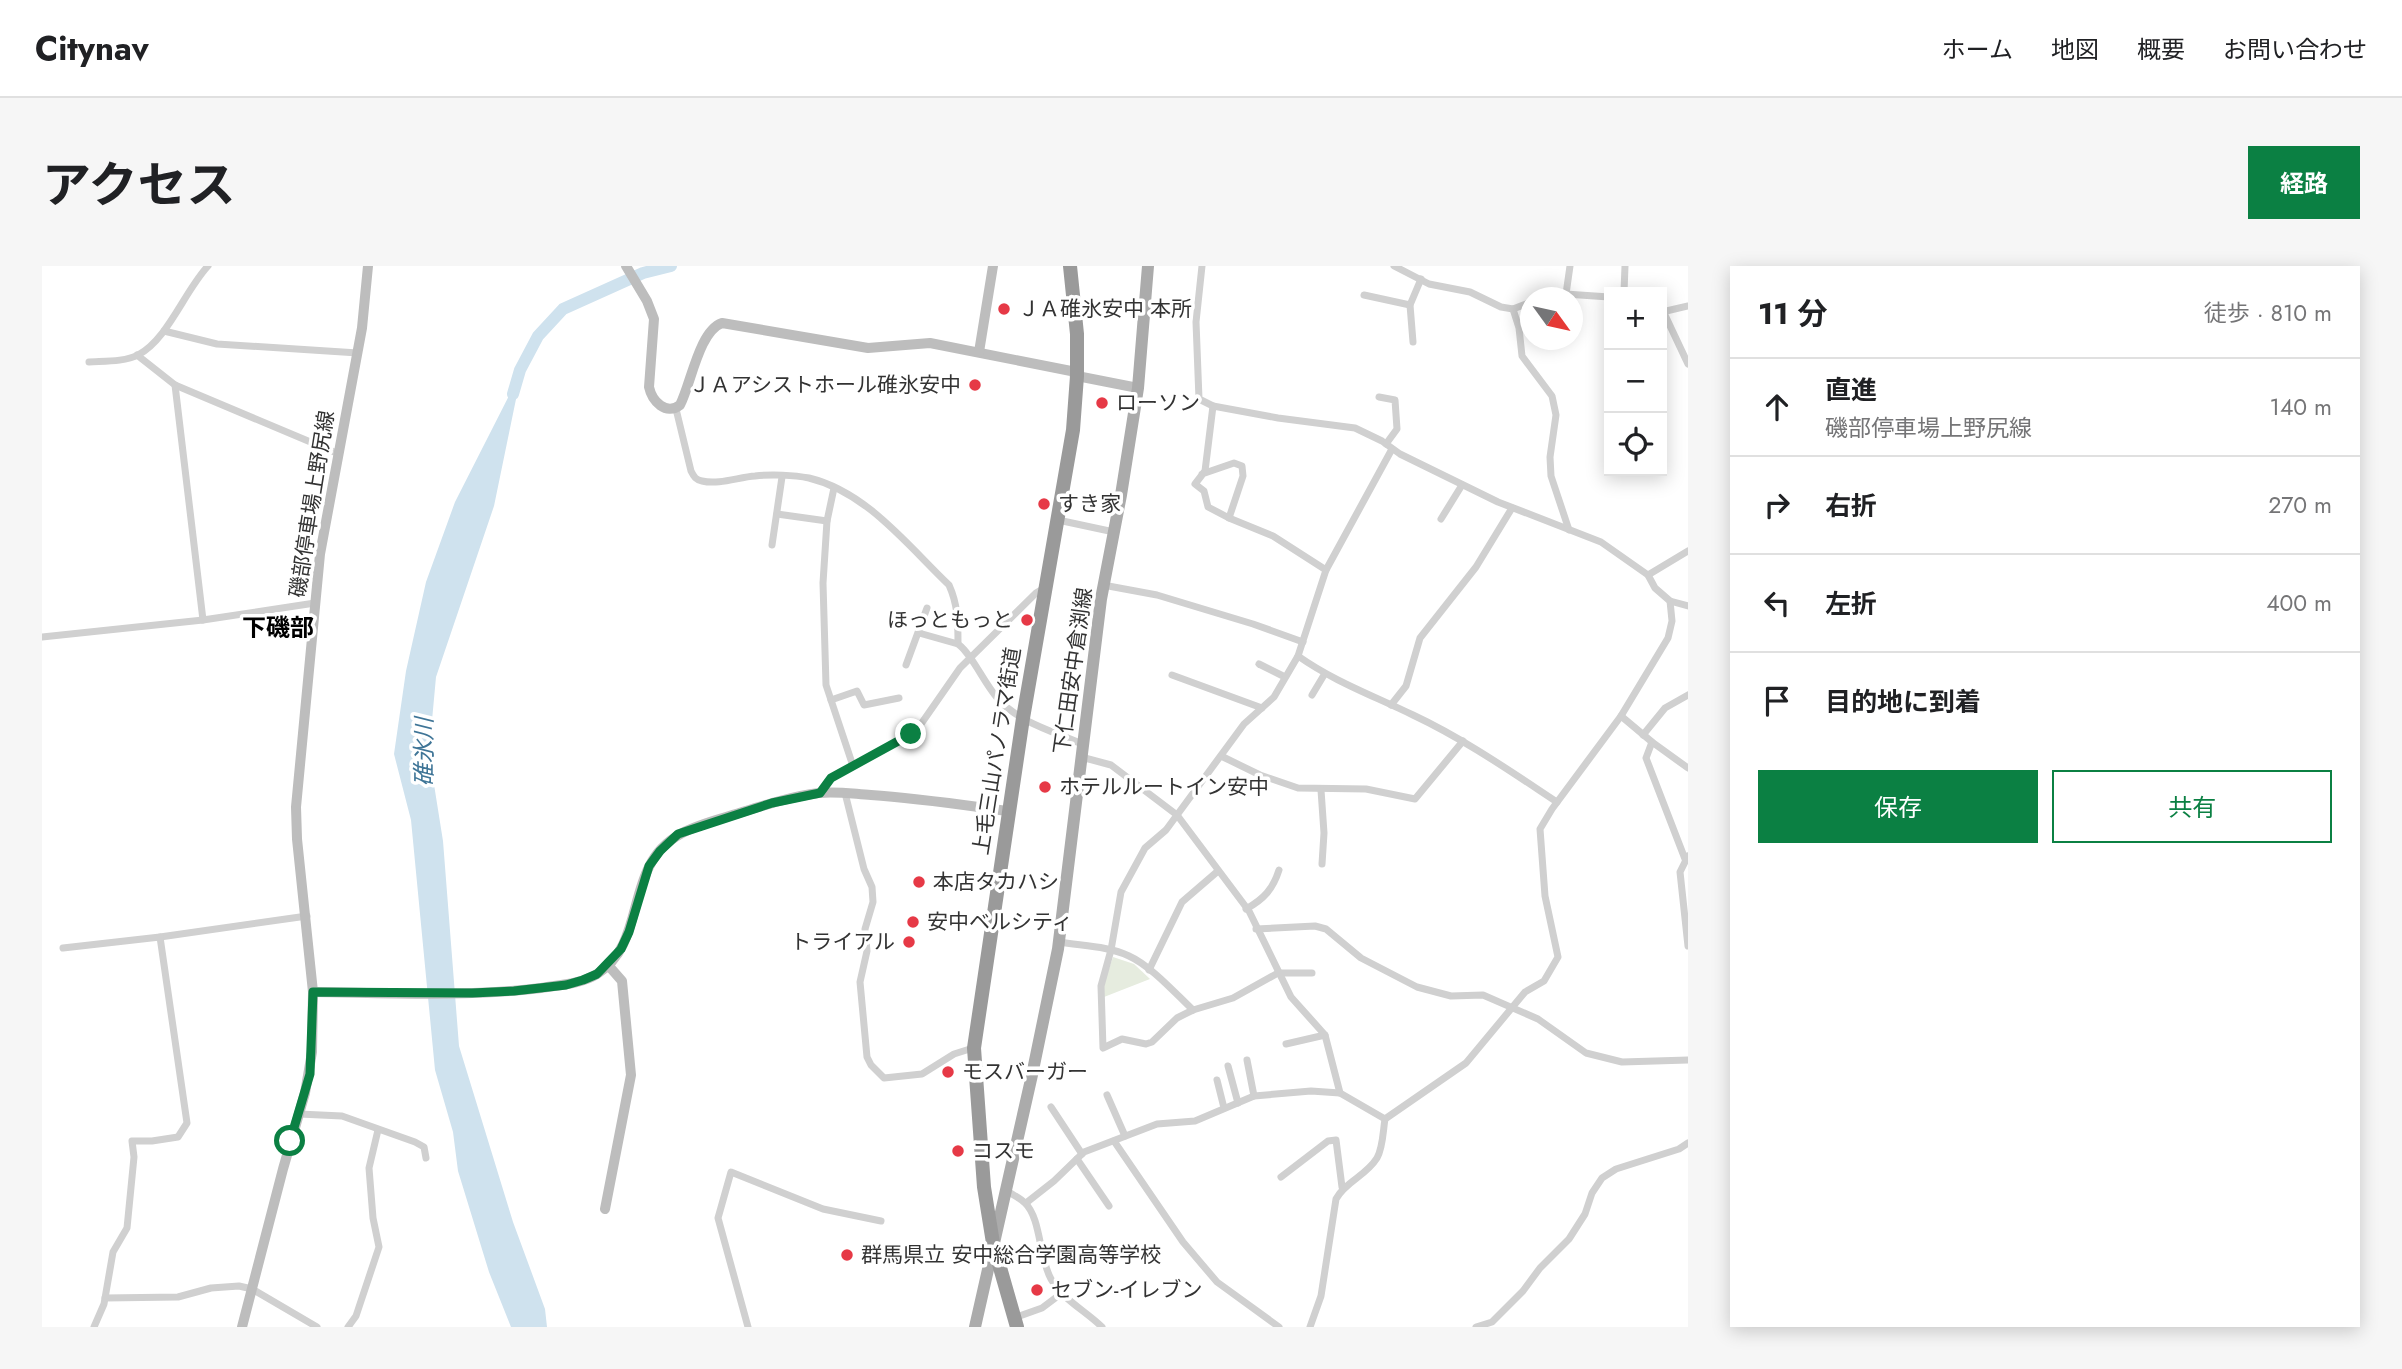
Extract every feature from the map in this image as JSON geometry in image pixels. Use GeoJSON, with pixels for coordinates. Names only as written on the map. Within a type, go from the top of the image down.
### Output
{"type":"FeatureCollection","features":[{"type":"Feature","properties":{"kind":"highway","name":"上毛三山パノラマ街道"},"geometry":{"type":"LineString","coordinates":[[1016,1323],[993,1243],[980,1150],[974,1048],[1008,811],[1073,430],[1077,334],[1070,266]]}},
{"type":"Feature","properties":{"kind":"main road","name":"下仁田安中倉渕線"},"geometry":{"type":"LineString","coordinates":[[975,1327],[1051,992],[1103,585],[1138,388],[1148,266]]}},
{"type":"Feature","properties":{"kind":"street"},"geometry":{"type":"LineString","coordinates":[[89,362],[137,355],[164,331],[208,266]]}},
{"type":"Feature","properties":{"kind":"street","name":"磯部停車場上野尻線"},"geometry":{"type":"LineString","coordinates":[[242,1327],[310,1074],[313,992],[296,807],[320,554],[358,353],[368,266]]}},
{"type":"Feature","properties":{"kind":"street"},"geometry":{"type":"LineString","coordinates":[[626,266],[647,301],[654,327],[650,396],[663,407],[676,409]]}},
{"type":"Feature","properties":{"kind":"street"},"geometry":{"type":"LineString","coordinates":[[979,352],[993,266]]}},
{"type":"Feature","properties":{"kind":"street"},"geometry":{"type":"LineString","coordinates":[[1202,266],[1196,322],[1199,399],[1213,406],[1355,428],[1462,485],[1512,508],[1601,542],[1648,575],[1655,588],[1670,601],[1688,606]]}},
{"type":"Feature","properties":{"kind":"street"},"geometry":{"type":"LineString","coordinates":[[1394,266],[1429,284],[1470,292],[1513,309],[1520,306]]}},
{"type":"Feature","properties":{"kind":"street"},"geometry":{"type":"LineString","coordinates":[[1567,287],[1570,266]]}},
{"type":"Feature","properties":{"kind":"street"},"geometry":{"type":"LineString","coordinates":[[1624,287],[1625,266]]}},
{"type":"Feature","properties":{"kind":"street"},"geometry":{"type":"LineString","coordinates":[[1413,342],[1409,306],[1421,279]]}},
{"type":"Feature","properties":{"kind":"street"},"geometry":{"type":"LineString","coordinates":[[1364,295],[1409,306]]}},
{"type":"Feature","properties":{"kind":"street"},"geometry":{"type":"LineString","coordinates":[[1583,295],[1604,297]]}},
{"type":"Feature","properties":{"kind":"street"},"geometry":{"type":"LineString","coordinates":[[1667,311],[1688,306]]}},
{"type":"Feature","properties":{"kind":"street"},"geometry":{"type":"LineString","coordinates":[[1513,309],[1519,328],[1522,356],[1552,396],[1556,415],[1550,457],[1551,476],[1569,530]]}},
{"type":"Feature","properties":{"kind":"street"},"geometry":{"type":"LineString","coordinates":[[1667,320],[1688,364]]}},
{"type":"Feature","properties":{"kind":"street"},"geometry":{"type":"LineString","coordinates":[[958,644],[958,613],[949,585],[873,512],[855,499],[809,478],[758,475],[709,482],[694,478],[676,409],[683,399],[706,337],[713,326],[722,323],[868,348],[930,343],[1071,371],[1077,376],[1138,388]]}},
{"type":"Feature","properties":{"kind":"street"},"geometry":{"type":"LineString","coordinates":[[164,331],[217,344],[358,353]]}},
{"type":"Feature","properties":{"kind":"street"},"geometry":{"type":"LineString","coordinates":[[137,355],[175,386],[339,454]]}},
{"type":"Feature","properties":{"kind":"street"},"geometry":{"type":"LineString","coordinates":[[175,386],[203,620]]}},
{"type":"Feature","properties":{"kind":"street"},"geometry":{"type":"LineString","coordinates":[[1312,973],[1278,973],[1233,998],[1193,1010],[1177,1018],[1153,1042],[1138,1044],[1122,1038],[1103,1048],[1101,986],[1111,950],[1121,892],[1145,848],[1166,830],[1244,724],[1274,697],[1298,656],[1326,570],[1397,429],[1395,400],[1379,397]]}},
{"type":"Feature","properties":{"kind":"street"},"geometry":{"type":"LineString","coordinates":[[1213,406],[1205,471],[1195,484],[1204,491],[1208,507],[1273,536],[1326,570]]}},
{"type":"Feature","properties":{"kind":"street"},"geometry":{"type":"LineString","coordinates":[[1202,474],[1234,463],[1242,466],[1243,476],[1229,518]]}},
{"type":"Feature","properties":{"kind":"street"},"geometry":{"type":"LineString","coordinates":[[772,545],[782,477]]}},
{"type":"Feature","properties":{"kind":"street"},"geometry":{"type":"LineString","coordinates":[[1441,519],[1462,485]]}},
{"type":"Feature","properties":{"kind":"street"},"geometry":{"type":"LineString","coordinates":[[834,488],[827,521],[823,583],[826,685],[853,766]]}},
{"type":"Feature","properties":{"kind":"street"},"geometry":{"type":"LineString","coordinates":[[1391,705],[1406,686],[1420,639],[1476,568],[1512,508]]}},
{"type":"Feature","properties":{"kind":"street"},"geometry":{"type":"LineString","coordinates":[[777,514],[827,521]]}},
{"type":"Feature","properties":{"kind":"street"},"geometry":{"type":"LineString","coordinates":[[1058,520],[1114,532]]}},
{"type":"Feature","properties":{"kind":"street"},"geometry":{"type":"LineString","coordinates":[[1648,575],[1688,551]]}},
{"type":"Feature","properties":{"kind":"street"},"geometry":{"type":"LineString","coordinates":[[1103,585],[1157,595],[1303,642]]}},
{"type":"Feature","properties":{"kind":"street"},"geometry":{"type":"LineString","coordinates":[[820,793],[831,778],[911,734],[960,668],[1036,593],[1047,586]]}},
{"type":"Feature","properties":{"kind":"street"},"geometry":{"type":"LineString","coordinates":[[1310,1327],[1321,1296],[1336,1199],[1342,1187],[1370,1167],[1378,1156],[1385,1119],[1466,1063],[1525,992],[1544,981],[1558,957],[1545,895],[1540,829],[1621,716],[1668,638],[1672,621],[1670,601]]}},
{"type":"Feature","properties":{"kind":"street"},"geometry":{"type":"LineString","coordinates":[[42,637],[203,620],[315,603]]}},
{"type":"Feature","properties":{"kind":"street"},"geometry":{"type":"LineString","coordinates":[[906,665],[927,608]]}},
{"type":"Feature","properties":{"kind":"street"},"geometry":{"type":"LineString","coordinates":[[919,633],[958,644],[965,649],[1000,702],[1023,718],[1111,765],[1177,815],[1247,909],[1291,997],[1325,1035],[1340,1093]]}},
{"type":"Feature","properties":{"kind":"street"},"geometry":{"type":"LineString","coordinates":[[1298,656],[1324,675],[1463,741],[1557,802]]}},
{"type":"Feature","properties":{"kind":"street"},"geometry":{"type":"LineString","coordinates":[[1259,664],[1285,677]]}},
{"type":"Feature","properties":{"kind":"street"},"geometry":{"type":"LineString","coordinates":[[1172,675],[1262,708]]}},
{"type":"Feature","properties":{"kind":"street"},"geometry":{"type":"LineString","coordinates":[[1312,695],[1324,675]]}},
{"type":"Feature","properties":{"kind":"street"},"geometry":{"type":"LineString","coordinates":[[831,700],[857,691],[864,705],[899,698]]}},
{"type":"Feature","properties":{"kind":"street"},"geometry":{"type":"LineString","coordinates":[[1643,735],[1665,708],[1688,695]]}},
{"type":"Feature","properties":{"kind":"street"},"geometry":{"type":"LineString","coordinates":[[1621,716],[1652,743],[1688,768]]}},
{"type":"Feature","properties":{"kind":"street"},"geometry":{"type":"LineString","coordinates":[[1222,756],[1260,775],[1298,788],[1366,789],[1415,799],[1463,741]]}},
{"type":"Feature","properties":{"kind":"street"},"geometry":{"type":"LineString","coordinates":[[1652,743],[1646,758],[1686,857],[1680,872],[1688,946]]}},
{"type":"Feature","properties":{"kind":"street"},"geometry":{"type":"LineString","coordinates":[[1321,790],[1324,833],[1322,864]]}},
{"type":"Feature","properties":{"kind":"street"},"geometry":{"type":"LineString","coordinates":[[313,992],[472,993],[566,985],[597,974],[621,949],[629,932],[649,866],[660,851],[678,834],[772,803],[820,793],[845,793],[1008,811]]}},
{"type":"Feature","properties":{"kind":"street"},"geometry":{"type":"LineString","coordinates":[[845,793],[864,869],[872,887],[873,902],[865,929],[867,951],[860,982],[867,1057],[884,1078],[922,1074],[954,1054],[974,1048]]}},
{"type":"Feature","properties":{"kind":"street"},"geometry":{"type":"LineString","coordinates":[[1247,909],[1264,898],[1275,882],[1279,870]]}},
{"type":"Feature","properties":{"kind":"street"},"geometry":{"type":"LineString","coordinates":[[1149,970],[1182,902],[1218,871]]}},
{"type":"Feature","properties":{"kind":"street"},"geometry":{"type":"LineString","coordinates":[[63,948],[307,916]]}},
{"type":"Feature","properties":{"kind":"street"},"geometry":{"type":"LineString","coordinates":[[1256,929],[1315,926],[1326,929],[1361,958],[1417,988],[1451,996],[1483,995],[1538,1019],[1586,1053],[1622,1062],[1688,1060]]}},
{"type":"Feature","properties":{"kind":"street"},"geometry":{"type":"LineString","coordinates":[[94,1327],[105,1298],[113,1252],[127,1228],[134,1157],[132,1141],[152,1141],[178,1136],[187,1123],[160,937]]}},
{"type":"Feature","properties":{"kind":"street"},"geometry":{"type":"LineString","coordinates":[[1059,942],[1128,955],[1149,970],[1193,1010]]}},
{"type":"Feature","properties":{"kind":"street"},"geometry":{"type":"LineString","coordinates":[[605,1209],[631,1075],[622,981],[608,965]]}},
{"type":"Feature","properties":{"kind":"street"},"geometry":{"type":"LineString","coordinates":[[1286,1045],[1325,1035]]}},
{"type":"Feature","properties":{"kind":"street"},"geometry":{"type":"LineString","coordinates":[[1247,1060],[1254,1096]]}},
{"type":"Feature","properties":{"kind":"street"},"geometry":{"type":"LineString","coordinates":[[1228,1066],[1238,1103]]}},
{"type":"Feature","properties":{"kind":"street"},"geometry":{"type":"LineString","coordinates":[[1217,1080],[1224,1108]]}},
{"type":"Feature","properties":{"kind":"street"},"geometry":{"type":"LineString","coordinates":[[1026,1203],[1079,1157],[1157,1124],[1195,1121],[1254,1096],[1311,1091],[1340,1093],[1385,1119]]}},
{"type":"Feature","properties":{"kind":"street"},"geometry":{"type":"LineString","coordinates":[[1107,1095],[1125,1136]]}},
{"type":"Feature","properties":{"kind":"street"},"geometry":{"type":"LineString","coordinates":[[1051,1107],[1109,1206]]}},
{"type":"Feature","properties":{"kind":"street"},"geometry":{"type":"LineString","coordinates":[[299,1114],[342,1116],[424,1147],[426,1157]]}},
{"type":"Feature","properties":{"kind":"street"},"geometry":{"type":"LineString","coordinates":[[348,1327],[356,1316],[379,1247],[373,1218],[369,1168],[378,1130]]}},
{"type":"Feature","properties":{"kind":"street"},"geometry":{"type":"LineString","coordinates":[[1281,1177],[1328,1141],[1336,1140],[1342,1187]]}},
{"type":"Feature","properties":{"kind":"street"},"geometry":{"type":"LineString","coordinates":[[1114,1141],[1183,1242],[1217,1282],[1279,1327]]}},
{"type":"Feature","properties":{"kind":"street"},"geometry":{"type":"LineString","coordinates":[[1476,1327],[1492,1322],[1569,1238],[1585,1214],[1592,1193],[1602,1178],[1616,1169],[1679,1149],[1688,1143]]}},
{"type":"Feature","properties":{"kind":"street"},"geometry":{"type":"LineString","coordinates":[[748,1327],[718,1218],[731,1172],[823,1209],[881,1221]]}},
{"type":"Feature","properties":{"kind":"street"},"geometry":{"type":"LineString","coordinates":[[1007,1191],[1026,1203],[1032,1213],[1043,1261],[1051,1280],[1062,1293],[1102,1327]]}},
{"type":"Feature","properties":{"kind":"street"},"geometry":{"type":"LineString","coordinates":[[105,1298],[178,1297],[227,1285],[252,1289],[317,1327]]}},
{"type":"Feature","properties":{"kind":"street"},"geometry":{"type":"LineString","coordinates":[[1016,1323],[1062,1293]]}},
{"type":"Feature","properties":{"kind":"shaded area"},"geometry":{"type":"Polygon","coordinates":[[[1113,957],[1134,964],[1150,979],[1104,997],[1103,986],[1113,957]]]}},
{"type":"Feature","properties":{"kind":"water"},"geometry":{"type":"Polygon","coordinates":[[[522,370],[494,506],[436,677],[429,753],[443,841],[459,1046],[513,1222],[545,1309],[547,1327],[511,1327],[489,1272],[458,1171],[453,1132],[435,1070],[411,820],[394,754],[406,671],[426,582],[455,502],[522,370]]]}},
{"type":"Feature","properties":{"kind":"waterway","name":"碓氷川"},"geometry":{"type":"LineString","coordinates":[[513,394],[520,370],[538,336],[563,309],[643,273],[671,266]]}},
{"type":"Feature","properties":{"kind":"place","name":"ＪＡ碓氷安中 本所"},"geometry":{"type":"Point","coordinates":[1004,309]}},
{"type":"Feature","properties":{"kind":"place","name":"ＪＡアシストホール碓氷安中"},"geometry":{"type":"Point","coordinates":[975,385]}},
{"type":"Feature","properties":{"kind":"place","name":"ローソン"},"geometry":{"type":"Point","coordinates":[1102,403]}},
{"type":"Feature","properties":{"kind":"place","name":"すき家"},"geometry":{"type":"Point","coordinates":[1044,504]}},
{"type":"Feature","properties":{"kind":"place","name":"ほっともっと"},"geometry":{"type":"Point","coordinates":[1027,620]}},
{"type":"Feature","properties":{"kind":"place","name":"ホテルルートイン安中"},"geometry":{"type":"Point","coordinates":[1045,787]}},
{"type":"Feature","properties":{"kind":"place","name":"本店タカハシ"},"geometry":{"type":"Point","coordinates":[919,882]}},
{"type":"Feature","properties":{"kind":"place","name":"安中ベルシティ"},"geometry":{"type":"Point","coordinates":[913,922]}},
{"type":"Feature","properties":{"kind":"place","name":"トライアル"},"geometry":{"type":"Point","coordinates":[909,942]}},
{"type":"Feature","properties":{"kind":"place","name":"モスバーガー"},"geometry":{"type":"Point","coordinates":[948,1072]}},
{"type":"Feature","properties":{"kind":"place","name":"コスモ"},"geometry":{"type":"Point","coordinates":[958,1151]}},
{"type":"Feature","properties":{"kind":"place","name":"群馬県立 安中総合学園高等学校"},"geometry":{"type":"Point","coordinates":[847,1255]}},
{"type":"Feature","properties":{"kind":"place","name":"セブン-イレブン"},"geometry":{"type":"Point","coordinates":[1037,1290]}},
{"type":"Feature","properties":{"kind":"district","name":"下磯部"},"geometry":{"type":"Point","coordinates":[278,628]}},
{"type":"Feature","properties":{"kind":"route"},"geometry":{"type":"LineString","coordinates":[[290,1141],[310,1074],[313,992],[514,991],[566,985],[597,974],[621,949],[629,932],[649,866],[678,834],[772,803],[820,793],[831,778],[911,734]]}}]}
